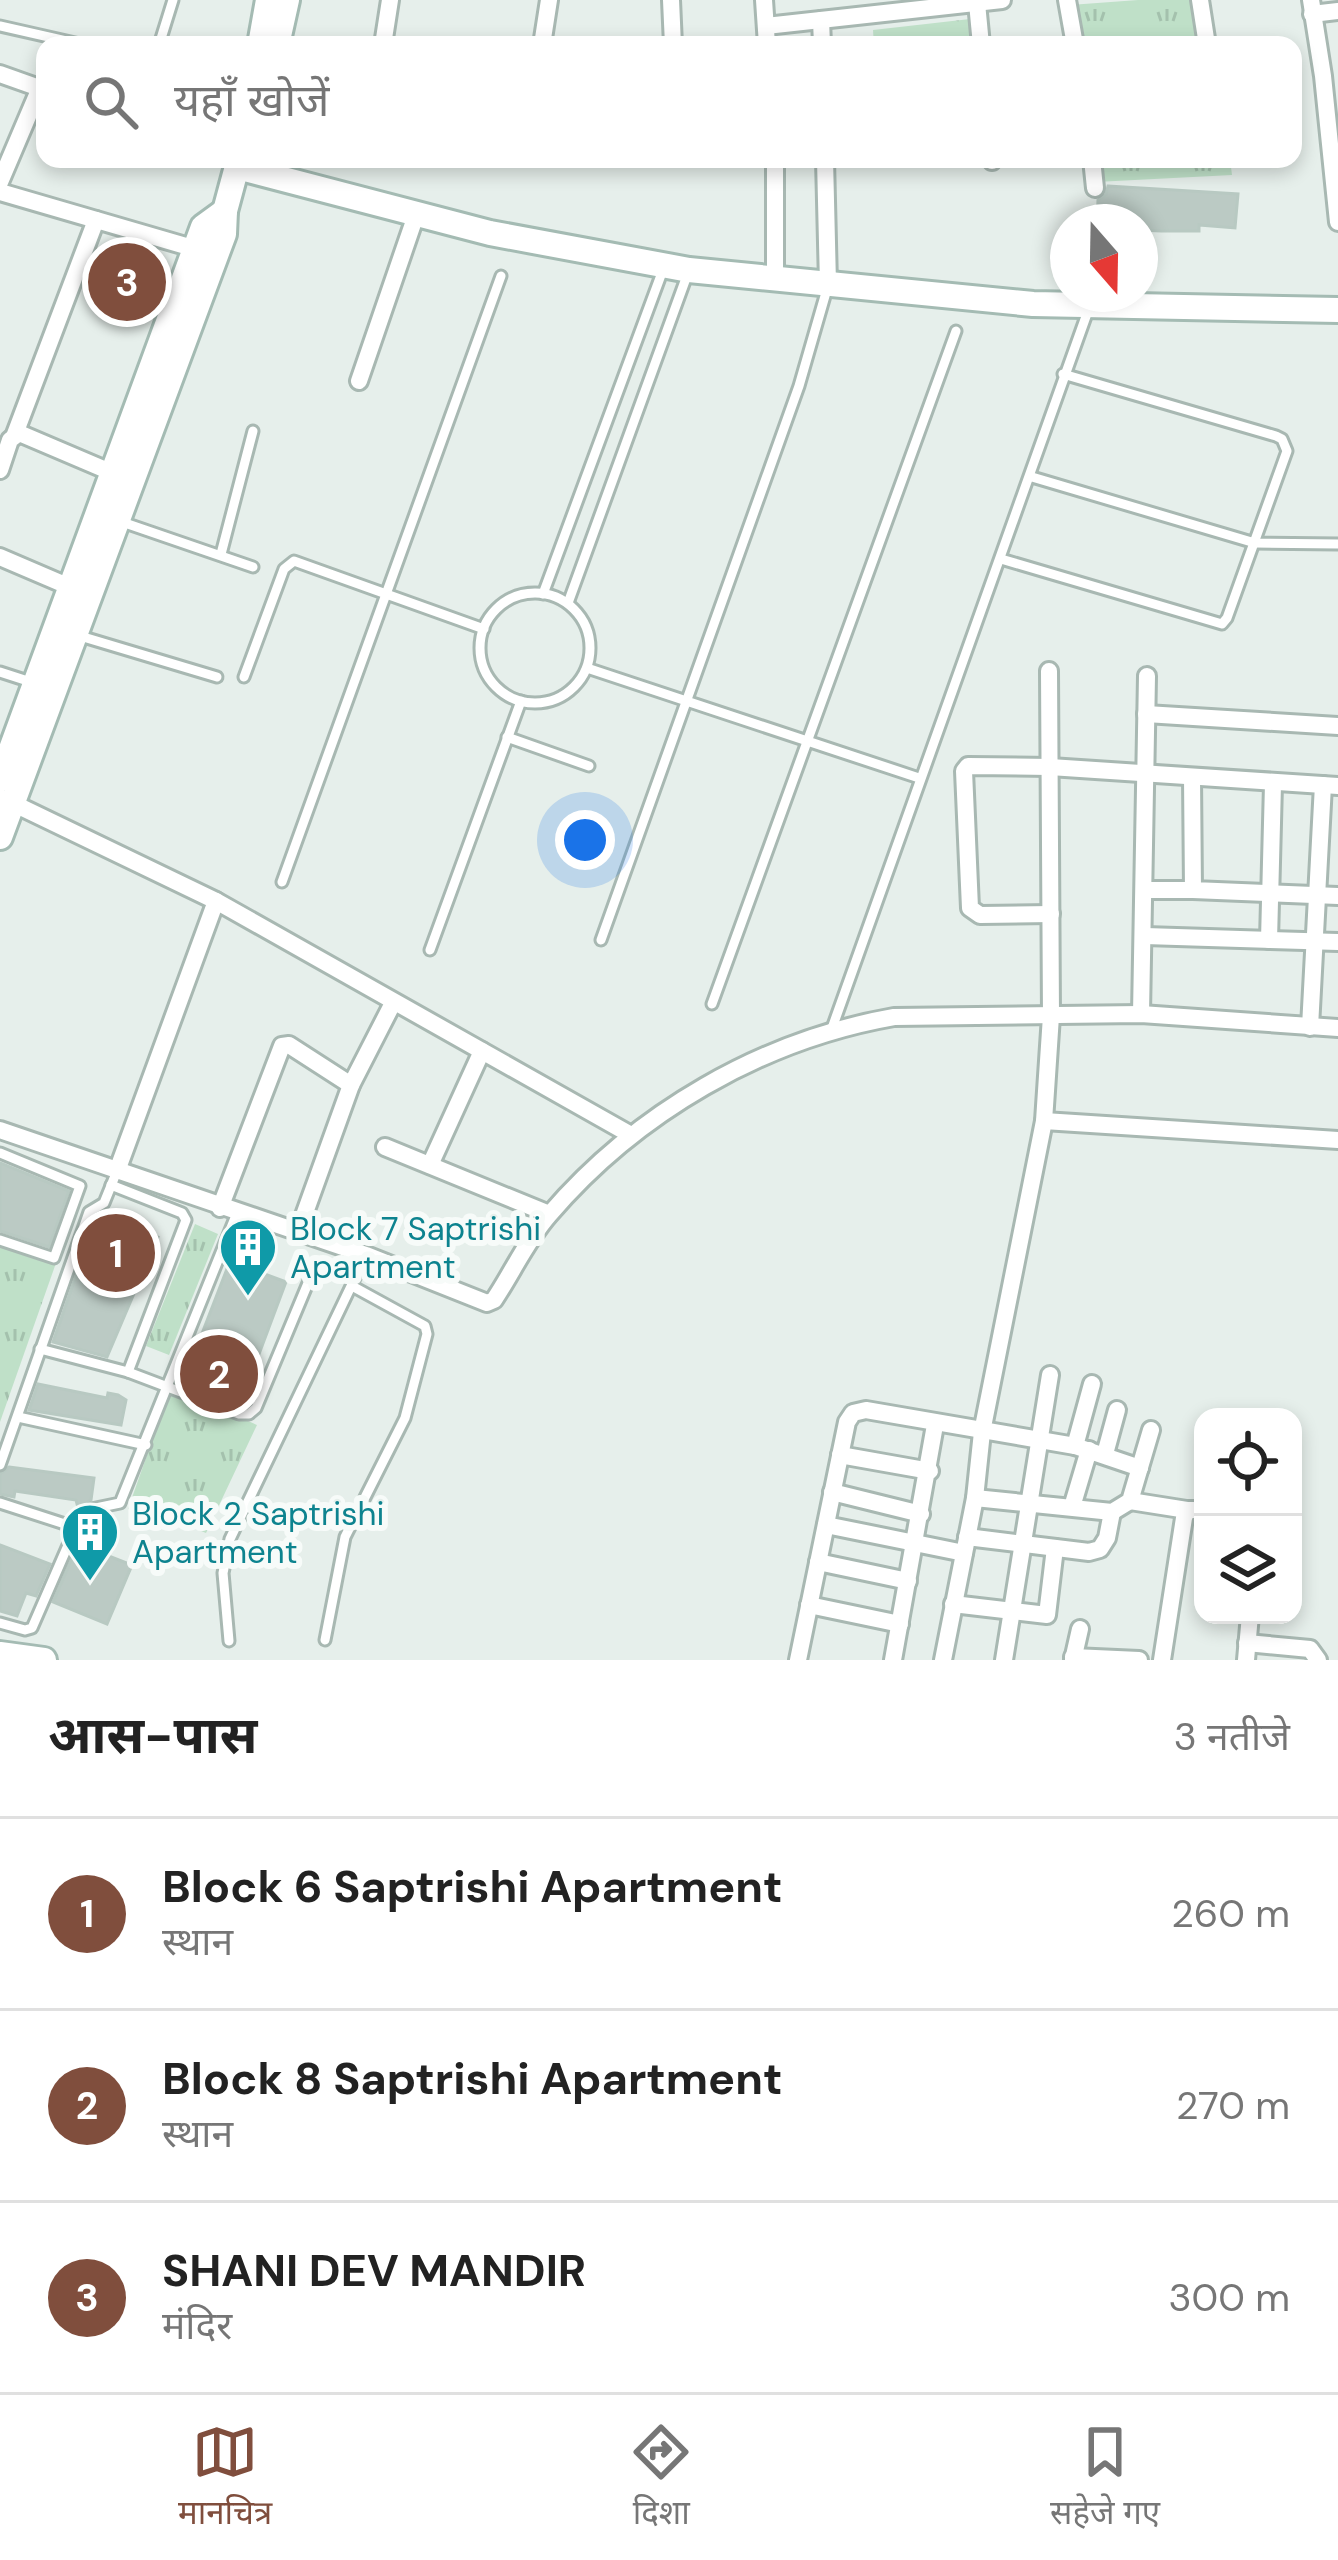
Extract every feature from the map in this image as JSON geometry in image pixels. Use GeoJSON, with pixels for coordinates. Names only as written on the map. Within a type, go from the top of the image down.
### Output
{"type":"FeatureCollection","features":[{"type":"Feature","properties":{"kind":"street"},"geometry":{"type":"LineString","coordinates":[[262,36],[268,0]]}},
{"type":"Feature","properties":{"kind":"street"},"geometry":{"type":"LineString","coordinates":[[280,36],[287,0]]}},
{"type":"Feature","properties":{"kind":"street"},"geometry":{"type":"LineString","coordinates":[[384,36],[390,0]]}},
{"type":"Feature","properties":{"kind":"street"},"geometry":{"type":"LineString","coordinates":[[543,36],[549,0]]}},
{"type":"Feature","properties":{"kind":"street"},"geometry":{"type":"LineString","coordinates":[[671,0],[673,36]]}},
{"type":"Feature","properties":{"kind":"street"},"geometry":{"type":"LineString","coordinates":[[764,0],[766,36],[821,20],[1002,0]]}},
{"type":"Feature","properties":{"kind":"street"},"geometry":{"type":"LineString","coordinates":[[1067,0],[1073,36]]}},
{"type":"Feature","properties":{"kind":"street"},"geometry":{"type":"LineString","coordinates":[[1200,0],[1206,36]]}},
{"type":"Feature","properties":{"kind":"street"},"geometry":{"type":"LineString","coordinates":[[977,3],[980,36]]}},
{"type":"Feature","properties":{"kind":"street"},"geometry":{"type":"LineString","coordinates":[[1338,10],[1312,7],[1331,75],[1338,222]]}},
{"type":"Feature","properties":{"kind":"street"},"geometry":{"type":"LineString","coordinates":[[821,20],[822,36]]}},
{"type":"Feature","properties":{"kind":"street"},"geometry":{"type":"LineString","coordinates":[[0,74],[36,87]]}},
{"type":"Feature","properties":{"kind":"street"},"geometry":{"type":"LineString","coordinates":[[0,182],[36,102]]}},
{"type":"Feature","properties":{"kind":"street"},"geometry":{"type":"LineString","coordinates":[[0,779],[34,683],[118,521],[224,234],[230,168]]}},
{"type":"Feature","properties":{"kind":"street"},"geometry":{"type":"LineString","coordinates":[[252,168],[490,233],[676,268],[1050,303]]}},
{"type":"Feature","properties":{"kind":"street"},"geometry":{"type":"LineString","coordinates":[[775,168],[775,279]]}},
{"type":"Feature","properties":{"kind":"street"},"geometry":{"type":"LineString","coordinates":[[825,168],[828,284]]}},
{"type":"Feature","properties":{"kind":"street"},"geometry":{"type":"LineString","coordinates":[[1092,168],[1095,188]]}},
{"type":"Feature","properties":{"kind":"street"},"geometry":{"type":"LineString","coordinates":[[0,192],[196,248]]}},
{"type":"Feature","properties":{"kind":"street"},"geometry":{"type":"LineString","coordinates":[[0,837],[8,799],[75,635],[80,590],[113,473],[203,227],[225,211]]}},
{"type":"Feature","properties":{"kind":"street"},"geometry":{"type":"LineString","coordinates":[[359,381],[416,215]]}},
{"type":"Feature","properties":{"kind":"street"},"geometry":{"type":"LineString","coordinates":[[0,470],[96,220]]}},
{"type":"Feature","properties":{"kind":"street"},"geometry":{"type":"LineString","coordinates":[[1158,308],[1338,310]]}},
{"type":"Feature","properties":{"kind":"street"},"geometry":{"type":"LineString","coordinates":[[15,434],[113,473]]}},
{"type":"Feature","properties":{"kind":"street"},"geometry":{"type":"LineString","coordinates":[[0,557],[80,590]]}},
{"type":"Feature","properties":{"kind":"street"},"geometry":{"type":"LineString","coordinates":[[943,1660],[975,1498],[982,1432],[1044,1121],[1051,1016],[1049,671]]}},
{"type":"Feature","properties":{"kind":"street"},"geometry":{"type":"LineString","coordinates":[[1141,1014],[1147,676]]}},
{"type":"Feature","properties":{"kind":"street"},"geometry":{"type":"LineString","coordinates":[[1146,714],[1338,726]]}},
{"type":"Feature","properties":{"kind":"street"},"geometry":{"type":"LineString","coordinates":[[1051,914],[980,915],[970,908],[964,771],[972,764],[1331,785],[1328,896],[1316,940],[1310,1027]]}},
{"type":"Feature","properties":{"kind":"street"},"geometry":{"type":"LineString","coordinates":[[1192,777],[1193,890]]}},
{"type":"Feature","properties":{"kind":"street"},"geometry":{"type":"LineString","coordinates":[[1269,940],[1274,784]]}},
{"type":"Feature","properties":{"kind":"street"},"geometry":{"type":"LineString","coordinates":[[8,799],[216,901],[631,1135]]}},
{"type":"Feature","properties":{"kind":"street"},"geometry":{"type":"LineString","coordinates":[[1145,890],[1328,896]]}},
{"type":"Feature","properties":{"kind":"street"},"geometry":{"type":"LineString","coordinates":[[114,1178],[216,901]]}},
{"type":"Feature","properties":{"kind":"street"},"geometry":{"type":"LineString","coordinates":[[1145,936],[1338,942]]}},
{"type":"Feature","properties":{"kind":"street"},"geometry":{"type":"LineString","coordinates":[[298,1232],[351,1084],[393,1003]]}},
{"type":"Feature","properties":{"kind":"street"},"geometry":{"type":"LineString","coordinates":[[0,1130],[114,1178],[298,1232],[490,1302],[549,1214],[631,1135],[760,1057],[831,1031],[894,1017],[1141,1014],[1338,1028]]}},
{"type":"Feature","properties":{"kind":"street"},"geometry":{"type":"LineString","coordinates":[[229,1210],[283,1046],[289,1045],[351,1084]]}},
{"type":"Feature","properties":{"kind":"street"},"geometry":{"type":"LineString","coordinates":[[430,1165],[482,1051]]}},
{"type":"Feature","properties":{"kind":"street"},"geometry":{"type":"LineString","coordinates":[[1044,1121],[1338,1140]]}},
{"type":"Feature","properties":{"kind":"street"},"geometry":{"type":"LineString","coordinates":[[385,1147],[549,1214]]}},
{"type":"Feature","properties":{"kind":"street"},"geometry":{"type":"LineString","coordinates":[[1004,1660],[1050,1375]]}},
{"type":"Feature","properties":{"kind":"street"},"geometry":{"type":"LineString","coordinates":[[1072,1507],[1090,1450],[1092,1384]]}},
{"type":"Feature","properties":{"kind":"street"},"geometry":{"type":"LineString","coordinates":[[798,1660],[847,1422],[853,1413],[866,1410],[1090,1450],[1140,1468]]}},
{"type":"Feature","properties":{"kind":"street"},"geometry":{"type":"LineString","coordinates":[[1090,1450],[1118,1410]]}},
{"type":"Feature","properties":{"kind":"street"},"geometry":{"type":"LineString","coordinates":[[893,1660],[935,1425]]}},
{"type":"Feature","properties":{"kind":"street"},"geometry":{"type":"LineString","coordinates":[[1130,1502],[1151,1430]]}},
{"type":"Feature","properties":{"kind":"street"},"geometry":{"type":"LineString","coordinates":[[840,1455],[930,1472]]}},
{"type":"Feature","properties":{"kind":"street"},"geometry":{"type":"LineString","coordinates":[[832,1492],[921,1514]]}},
{"type":"Feature","properties":{"kind":"street"},"geometry":{"type":"LineString","coordinates":[[975,1498],[1112,1512],[1130,1502],[1194,1510]]}},
{"type":"Feature","properties":{"kind":"street"},"geometry":{"type":"LineString","coordinates":[[826,1525],[916,1543],[1100,1549],[1112,1512]]}},
{"type":"Feature","properties":{"kind":"street"},"geometry":{"type":"LineString","coordinates":[[1162,1660],[1194,1515]]}},
{"type":"Feature","properties":{"kind":"street"},"geometry":{"type":"LineString","coordinates":[[953,1604],[1048,1615],[1055,1548]]}},
{"type":"Feature","properties":{"kind":"street"},"geometry":{"type":"LineString","coordinates":[[818,1562],[908,1581]]}},
{"type":"Feature","properties":{"kind":"street"},"geometry":{"type":"LineString","coordinates":[[809,1605],[900,1624]]}},
{"type":"Feature","properties":{"kind":"street"},"geometry":{"type":"LineString","coordinates":[[1080,1628],[1073,1659],[1139,1660]]}},
{"type":"Feature","properties":{"kind":"street"},"geometry":{"type":"LineString","coordinates":[[1246,1651],[1310,1649],[1318,1660]]}},
{"type":"Feature","properties":{"kind":"street"},"geometry":{"type":"LineString","coordinates":[[0,1654],[44,1660]]}},
{"type":"Feature","properties":{"kind":"lane"},"geometry":{"type":"LineString","coordinates":[[162,36],[173,0]]}},
{"type":"Feature","properties":{"kind":"lane"},"geometry":{"type":"LineString","coordinates":[[0,26],[44,36]]}},
{"type":"Feature","properties":{"kind":"lane"},"geometry":{"type":"LineString","coordinates":[[543,594],[676,268]]}},
{"type":"Feature","properties":{"kind":"lane"},"geometry":{"type":"LineString","coordinates":[[568,603],[676,268]]}},
{"type":"Feature","properties":{"kind":"lane"},"geometry":{"type":"LineString","coordinates":[[282,882],[501,276]]}},
{"type":"Feature","properties":{"kind":"lane"},"geometry":{"type":"LineString","coordinates":[[601,940],[800,386],[828,284]]}},
{"type":"Feature","properties":{"kind":"lane"},"geometry":{"type":"LineString","coordinates":[[831,1031],[1088,312]]}},
{"type":"Feature","properties":{"kind":"lane"},"geometry":{"type":"LineString","coordinates":[[712,1004],[956,331]]}},
{"type":"Feature","properties":{"kind":"lane"},"geometry":{"type":"LineString","coordinates":[[1001,559],[1222,624],[1287,451],[1282,440],[1063,374]]}},
{"type":"Feature","properties":{"kind":"lane"},"geometry":{"type":"LineString","coordinates":[[221,554],[253,431]]}},
{"type":"Feature","properties":{"kind":"lane"},"geometry":{"type":"LineString","coordinates":[[1032,477],[1255,543],[1338,544]]}},
{"type":"Feature","properties":{"kind":"lane"},"geometry":{"type":"LineString","coordinates":[[118,521],[253,567]]}},
{"type":"Feature","properties":{"kind":"lane"},"geometry":{"type":"LineString","coordinates":[[244,676],[288,564],[305,564],[484,629]]}},
{"type":"Feature","properties":{"kind":"lane"},"geometry":{"type":"LineString","coordinates":[[543,594],[568,603],[588,632],[591,650],[587,668],[567,693],[537,703],[520,701],[507,695],[486,673],[481,644],[484,629],[501,605],[543,594]]}},
{"type":"Feature","properties":{"kind":"lane"},"geometry":{"type":"LineString","coordinates":[[75,635],[217,676]]}},
{"type":"Feature","properties":{"kind":"lane"},"geometry":{"type":"LineString","coordinates":[[587,668],[919,778]]}},
{"type":"Feature","properties":{"kind":"lane"},"geometry":{"type":"LineString","coordinates":[[0,672],[34,683]]}},
{"type":"Feature","properties":{"kind":"lane"},"geometry":{"type":"LineString","coordinates":[[430,950],[520,701]]}},
{"type":"Feature","properties":{"kind":"lane"},"geometry":{"type":"LineString","coordinates":[[507,737],[589,766]]}},
{"type":"Feature","properties":{"kind":"lane"},"geometry":{"type":"LineString","coordinates":[[0,1153],[80,1186],[54,1258],[0,1240]]}},
{"type":"Feature","properties":{"kind":"lane"},"geometry":{"type":"LineString","coordinates":[[0,1465],[89,1212],[104,1203],[114,1178],[182,1213],[186,1220],[128,1372]]}},
{"type":"Feature","properties":{"kind":"lane"},"geometry":{"type":"LineString","coordinates":[[0,1623],[32,1628],[74,1527],[92,1509],[120,1503],[169,1388],[229,1210]]}},
{"type":"Feature","properties":{"kind":"lane"},"geometry":{"type":"LineString","coordinates":[[229,1641],[223,1573],[230,1539],[366,1255]]}},
{"type":"Feature","properties":{"kind":"lane"},"geometry":{"type":"LineString","coordinates":[[40,1349],[128,1372],[239,1414],[253,1412],[311,1276]]}},
{"type":"Feature","properties":{"kind":"lane"},"geometry":{"type":"LineString","coordinates":[[325,1640],[345,1537],[405,1418],[427,1334],[425,1326],[352,1286]]}},
{"type":"Feature","properties":{"kind":"lane"},"geometry":{"type":"LineString","coordinates":[[18,1417],[146,1444]]}},
{"type":"Feature","properties":{"kind":"lane"},"geometry":{"type":"LineString","coordinates":[[0,1503],[74,1527]]}},
{"type":"Feature","properties":{"kind":"green space"},"geometry":{"type":"Polygon","coordinates":[[[1206,0],[1212,36],[1075,36],[1070,5],[1206,0]]]}},
{"type":"Feature","properties":{"kind":"green space"},"geometry":{"type":"Polygon","coordinates":[[[970,19],[971,36],[873,36],[873,30],[970,19]]]}},
{"type":"Feature","properties":{"kind":"green space"},"geometry":{"type":"Polygon","coordinates":[[[1094,168],[1231,168],[1232,175],[1096,182],[1094,168]]]}},
{"type":"Feature","properties":{"kind":"green space"},"geometry":{"type":"Polygon","coordinates":[[[195,1224],[218,1234],[169,1355],[146,1346],[195,1224]]]}},
{"type":"Feature","properties":{"kind":"green space"},"geometry":{"type":"Polygon","coordinates":[[[0,1244],[56,1263],[0,1422],[0,1244]]]}},
{"type":"Feature","properties":{"kind":"green space"},"geometry":{"type":"Polygon","coordinates":[[[171,1387],[257,1425],[206,1533],[179,1522],[175,1528],[128,1509],[171,1387]]]}},
{"type":"Feature","properties":{"kind":"building"},"geometry":{"type":"Polygon","coordinates":[[[1108,186],[1238,194],[1235,228],[1199,225],[1199,231],[1158,231],[1158,204],[1098,204],[1108,186]]]}},
{"type":"Feature","properties":{"kind":"building"},"geometry":{"type":"Polygon","coordinates":[[[0,1163],[69,1191],[49,1247],[0,1231],[0,1163]]]}},
{"type":"Feature","properties":{"kind":"building"},"geometry":{"type":"Polygon","coordinates":[[[101,1215],[158,1237],[107,1357],[53,1342],[96,1218],[101,1215]]]}},
{"type":"Feature","properties":{"kind":"building"},"geometry":{"type":"Polygon","coordinates":[[[230,1261],[286,1282],[240,1405],[183,1383],[230,1261]]]}},
{"type":"Feature","properties":{"kind":"building"},"geometry":{"type":"Polygon","coordinates":[[[38,1384],[107,1398],[108,1393],[118,1395],[126,1400],[121,1425],[29,1410],[38,1384]]]}},
{"type":"Feature","properties":{"kind":"building"},"geometry":{"type":"Polygon","coordinates":[[[9,1467],[94,1478],[91,1500],[78,1508],[76,1500],[15,1491],[14,1497],[0,1494],[0,1474],[9,1467]]]}},
{"type":"Feature","properties":{"kind":"building","name":"Block 2 Saptrishi Apartment"},"geometry":{"type":"Polygon","coordinates":[[[78,1544],[132,1565],[107,1624],[53,1602],[78,1544]]]}},
{"type":"Feature","properties":{"kind":"building"},"geometry":{"type":"Polygon","coordinates":[[[0,1545],[50,1564],[36,1596],[26,1593],[17,1616],[0,1611],[0,1545]]]}},
{"type":"Feature","properties":{"kind":"place","name":"SHANI DEV MANDIR"},"geometry":{"type":"Point","coordinates":[127,282]}},
{"type":"Feature","properties":{"kind":"place","name":"Block 6 Saptrishi Apartment"},"geometry":{"type":"Point","coordinates":[116,1253]}},
{"type":"Feature","properties":{"kind":"place","name":"Block 7 Saptrishi Apartment"},"geometry":{"type":"Point","coordinates":[248,1298]}},
{"type":"Feature","properties":{"kind":"place","name":"Block 8 Saptrishi Apartment"},"geometry":{"type":"Point","coordinates":[219,1374]}},
{"type":"Feature","properties":{"kind":"place","name":"Block 2 Saptrishi Apartment"},"geometry":{"type":"Point","coordinates":[90,1583]}}]}
